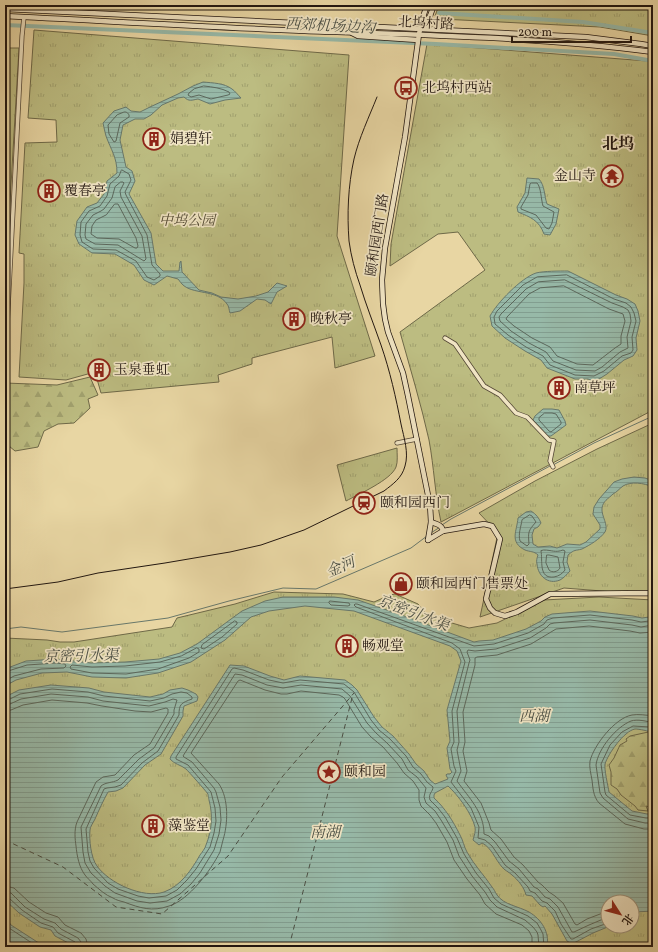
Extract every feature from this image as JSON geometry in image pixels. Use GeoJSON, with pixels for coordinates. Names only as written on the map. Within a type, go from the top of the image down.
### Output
{"type":"FeatureCollection","features":[{"type":"Feature","properties":{"kind":"main road"},"geometry":{"type":"LineString","coordinates":[[421,29],[427,5]]}},
{"type":"Feature","properties":{"kind":"main road"},"geometry":{"type":"LineString","coordinates":[[421,29],[430,16],[434,5]]}},
{"type":"Feature","properties":{"kind":"main road","name":"北坞村路"},"geometry":{"type":"LineString","coordinates":[[5,10],[586,38],[653,46]]}},
{"type":"Feature","properties":{"kind":"main road","name":"北坞村路"},"geometry":{"type":"LineString","coordinates":[[5,16],[296,30],[419,34],[585,44],[653,52]]}},
{"type":"Feature","properties":{"kind":"main road","name":"颐和园西门路"},"geometry":{"type":"LineString","coordinates":[[421,29],[418,40],[404,144],[385,248],[382,280],[383,304],[388,332],[403,373],[430,505],[431,522],[428,540],[442,528]]}},
{"type":"Feature","properties":{"kind":"main road","name":"北坞村路"},"geometry":{"type":"LineString","coordinates":[[350,32],[358,36],[418,40]]}},
{"type":"Feature","properties":{"kind":"main road"},"geometry":{"type":"LineString","coordinates":[[431,522],[442,528],[484,524],[492,526],[500,539],[486,599],[490,608],[495,613],[505,616],[517,612],[550,594],[653,594]]}},
{"type":"Feature","properties":{"kind":"street"},"geometry":{"type":"LineString","coordinates":[[28,11],[30,5]]}},
{"type":"Feature","properties":{"kind":"street"},"geometry":{"type":"LineString","coordinates":[[5,367],[24,17]]}},
{"type":"Feature","properties":{"kind":"street"},"geometry":{"type":"LineString","coordinates":[[445,338],[454,344],[484,386],[500,395],[516,414],[527,417],[549,440],[554,440],[550,461],[552,466]]}},
{"type":"Feature","properties":{"kind":"street"},"geometry":{"type":"LineString","coordinates":[[397,443],[417,439]]}},
{"type":"Feature","properties":{"kind":"green space"},"geometry":{"type":"Polygon","coordinates":[[[439,5],[653,5],[653,36],[600,27],[441,19],[435,16],[439,5]]]}},
{"type":"Feature","properties":{"kind":"green space","name":"中坞公园"},"geometry":{"type":"Polygon","coordinates":[[[34,30],[349,55],[337,236],[375,356],[335,368],[332,337],[252,358],[252,364],[218,375],[219,382],[101,393],[95,372],[66,380],[19,377],[24,254],[19,253],[25,143],[57,142],[56,120],[28,118],[34,30]]]}},
{"type":"Feature","properties":{"kind":"green space"},"geometry":{"type":"Polygon","coordinates":[[[427,44],[647,61],[653,63],[653,410],[441,522],[429,440],[400,332],[485,270],[458,232],[438,234],[390,266],[391,244],[427,44]]]}},
{"type":"Feature","properties":{"kind":"green space"},"geometry":{"type":"Polygon","coordinates":[[[5,48],[19,48],[7,254],[5,254],[5,48]]]}},
{"type":"Feature","properties":{"kind":"green space"},"geometry":{"type":"Polygon","coordinates":[[[90,377],[98,395],[88,399],[90,408],[74,423],[58,424],[44,431],[38,447],[15,451],[9,446],[5,445],[5,383],[57,385],[90,377]]]}},
{"type":"Feature","properties":{"kind":"green space"},"geometry":{"type":"Polygon","coordinates":[[[653,423],[653,595],[564,588],[480,617],[498,533],[479,513],[535,481],[597,449],[653,423]]]}},
{"type":"Feature","properties":{"kind":"green space"},"geometry":{"type":"Polygon","coordinates":[[[397,448],[397,463],[393,472],[381,482],[346,501],[337,465],[397,448]]]}},
{"type":"Feature","properties":{"kind":"green space","name":"颐和园"},"geometry":{"type":"Polygon","coordinates":[[[274,592],[343,594],[374,602],[395,594],[418,604],[428,616],[469,628],[497,623],[544,600],[599,597],[653,600],[653,947],[5,947],[5,638],[74,642],[172,627],[177,618],[235,604],[274,592]]]}},
{"type":"Feature","properties":{"kind":"green space"},"geometry":{"type":"Polygon","coordinates":[[[653,731],[653,808],[646,806],[648,811],[638,810],[611,785],[611,772],[609,765],[620,745],[627,741],[626,739],[630,736],[653,731]]]}},
{"type":"Feature","properties":{"kind":"water"},"geometry":{"type":"Polygon","coordinates":[[[203,82],[229,87],[241,98],[210,104],[198,99],[187,100],[184,97],[178,98],[162,105],[144,119],[135,119],[123,125],[120,140],[126,167],[132,171],[135,181],[129,194],[151,233],[156,264],[163,271],[179,271],[181,261],[182,272],[199,290],[221,297],[238,299],[256,296],[268,292],[277,283],[287,286],[277,292],[271,304],[265,300],[257,299],[240,311],[230,313],[228,305],[223,299],[211,294],[192,290],[182,284],[178,279],[167,276],[154,285],[144,280],[134,265],[115,254],[92,253],[79,244],[75,235],[77,221],[87,207],[97,203],[104,194],[107,181],[117,173],[115,158],[106,136],[103,123],[114,111],[126,107],[131,111],[140,112],[203,82]]]}},
{"type":"Feature","properties":{"kind":"water"},"geometry":{"type":"Polygon","coordinates":[[[527,178],[539,179],[547,204],[559,209],[556,224],[550,235],[544,234],[537,222],[518,212],[517,207],[525,193],[527,178]]]}},
{"type":"Feature","properties":{"kind":"water"},"geometry":{"type":"Polygon","coordinates":[[[547,271],[568,271],[627,299],[635,304],[638,311],[640,321],[636,338],[637,350],[633,356],[624,360],[599,379],[593,381],[588,379],[575,379],[547,368],[541,360],[505,338],[492,326],[490,316],[493,311],[523,280],[536,273],[547,271]]]}},
{"type":"Feature","properties":{"kind":"water"},"geometry":{"type":"Polygon","coordinates":[[[543,409],[559,410],[565,421],[566,425],[551,436],[548,436],[533,420],[535,416],[543,409]]]}},
{"type":"Feature","properties":{"kind":"water"},"geometry":{"type":"Polygon","coordinates":[[[634,477],[645,478],[653,481],[653,487],[646,484],[630,483],[626,484],[613,494],[605,502],[602,508],[606,526],[605,532],[591,544],[568,555],[567,562],[570,571],[563,578],[556,581],[551,581],[544,578],[539,572],[537,562],[538,555],[520,547],[515,540],[518,518],[526,512],[531,511],[538,518],[541,523],[534,529],[532,535],[533,544],[538,547],[550,546],[557,548],[567,544],[580,545],[586,542],[600,529],[600,525],[593,514],[594,507],[599,499],[614,482],[634,477]]]}},
{"type":"Feature","properties":{"kind":"water","name":"南湖"},"geometry":{"type":"Polygon","coordinates":[[[283,597],[334,597],[358,600],[474,642],[493,640],[526,629],[552,614],[590,611],[642,618],[653,615],[653,733],[635,729],[626,734],[613,749],[605,766],[609,792],[632,811],[653,814],[653,911],[640,912],[640,894],[600,894],[600,930],[572,944],[567,941],[552,914],[545,906],[543,907],[540,905],[532,896],[526,895],[519,881],[503,868],[488,847],[482,843],[479,845],[473,840],[475,829],[471,816],[456,794],[448,786],[435,793],[434,798],[452,820],[470,857],[497,895],[503,901],[529,912],[541,922],[546,931],[548,941],[547,947],[76,947],[55,936],[51,930],[40,927],[19,913],[5,900],[5,697],[19,690],[51,685],[89,688],[104,692],[150,697],[163,694],[170,690],[182,688],[196,694],[198,697],[197,701],[184,706],[183,716],[161,754],[145,765],[123,788],[108,792],[90,828],[93,858],[102,872],[118,884],[146,893],[156,894],[176,886],[190,871],[206,846],[210,834],[211,822],[208,794],[186,769],[170,759],[230,665],[244,666],[284,680],[300,676],[345,680],[357,690],[382,727],[393,736],[416,764],[424,771],[430,780],[435,784],[448,779],[446,775],[452,772],[450,769],[447,748],[450,741],[447,710],[461,661],[457,651],[450,646],[354,611],[305,606],[269,611],[251,617],[225,640],[191,662],[158,673],[126,678],[92,677],[67,672],[42,673],[16,680],[5,686],[5,669],[26,661],[56,659],[91,663],[125,662],[159,659],[180,653],[197,644],[242,611],[265,601],[283,597]]]}},
{"type":"Feature","properties":{"kind":"water"},"geometry":{"type":"Polygon","coordinates":[[[5,917],[11,925],[45,947],[5,947],[5,917]]]}},
{"type":"Feature","properties":{"kind":"waterway"},"geometry":{"type":"LineString","coordinates":[[439,13],[583,22],[653,33]]}},
{"type":"Feature","properties":{"kind":"waterway","name":"西郊机场边沟"},"geometry":{"type":"LineString","coordinates":[[5,25],[436,44],[614,54],[653,61]]}},
{"type":"Feature","properties":{"kind":"waterway","name":"金河"},"geometry":{"type":"LineString","coordinates":[[553,465],[594,443],[653,416]]}},
{"type":"Feature","properties":{"kind":"waterway","name":"金河"},"geometry":{"type":"LineString","coordinates":[[442,525],[550,466]]}},
{"type":"Feature","properties":{"kind":"waterway","name":"金河"},"geometry":{"type":"LineString","coordinates":[[431,533],[440,527]]}},
{"type":"Feature","properties":{"kind":"waterway","name":"金河"},"geometry":{"type":"LineString","coordinates":[[5,629],[21,627],[62,632],[168,618],[283,588],[316,589],[411,548],[427,536]]}},
{"type":"Feature","properties":{"kind":"ferry route"},"geometry":{"type":"LineString","coordinates":[[5,840],[63,867],[116,907],[162,914],[228,856],[282,777],[354,693]]}},
{"type":"Feature","properties":{"kind":"ferry route"},"geometry":{"type":"LineString","coordinates":[[289,947],[353,694]]}},
{"type":"Feature","properties":{"kind":"tram line"},"geometry":{"type":"LineString","coordinates":[[5,589],[58,582],[98,573],[230,552],[261,545],[304,530],[384,491],[399,477],[404,470],[406,461],[405,440],[387,365],[355,269],[348,231],[349,190],[354,159],[361,135],[377,97]]}},
{"type":"Feature","properties":{"kind":"place","name":"北坞村西站"},"geometry":{"type":"Point","coordinates":[406,88]}},
{"type":"Feature","properties":{"kind":"place","name":"娟碧轩"},"geometry":{"type":"Point","coordinates":[154,139]}},
{"type":"Feature","properties":{"kind":"place","name":"金山寺"},"geometry":{"type":"Point","coordinates":[612,176]}},
{"type":"Feature","properties":{"kind":"place","name":"覆春亭"},"geometry":{"type":"Point","coordinates":[49,191]}},
{"type":"Feature","properties":{"kind":"place","name":"晚秋亭"},"geometry":{"type":"Point","coordinates":[294,319]}},
{"type":"Feature","properties":{"kind":"place","name":"玉泉垂虹"},"geometry":{"type":"Point","coordinates":[99,370]}},
{"type":"Feature","properties":{"kind":"place","name":"南草坪"},"geometry":{"type":"Point","coordinates":[559,388]}},
{"type":"Feature","properties":{"kind":"place","name":"颐和园西门"},"geometry":{"type":"Point","coordinates":[364,503]}},
{"type":"Feature","properties":{"kind":"place","name":"颐和园西门售票处"},"geometry":{"type":"Point","coordinates":[401,584]}},
{"type":"Feature","properties":{"kind":"place","name":"畅观堂"},"geometry":{"type":"Point","coordinates":[347,646]}},
{"type":"Feature","properties":{"kind":"place","name":"颐和园"},"geometry":{"type":"Point","coordinates":[329,772]}},
{"type":"Feature","properties":{"kind":"place","name":"藻鉴堂"},"geometry":{"type":"Point","coordinates":[153,826]}},
{"type":"Feature","properties":{"kind":"district","name":"北坞"},"geometry":{"type":"Point","coordinates":[618,145]}},
{"type":"Feature","properties":{"kind":"water label","name":"京密引水渠"},"geometry":{"type":"Point","coordinates":[413,614]}},
{"type":"Feature","properties":{"kind":"water label","name":"京密引水渠"},"geometry":{"type":"Point","coordinates":[81,657]}},
{"type":"Feature","properties":{"kind":"water label","name":"西湖"},"geometry":{"type":"Point","coordinates":[534,717]}}]}
